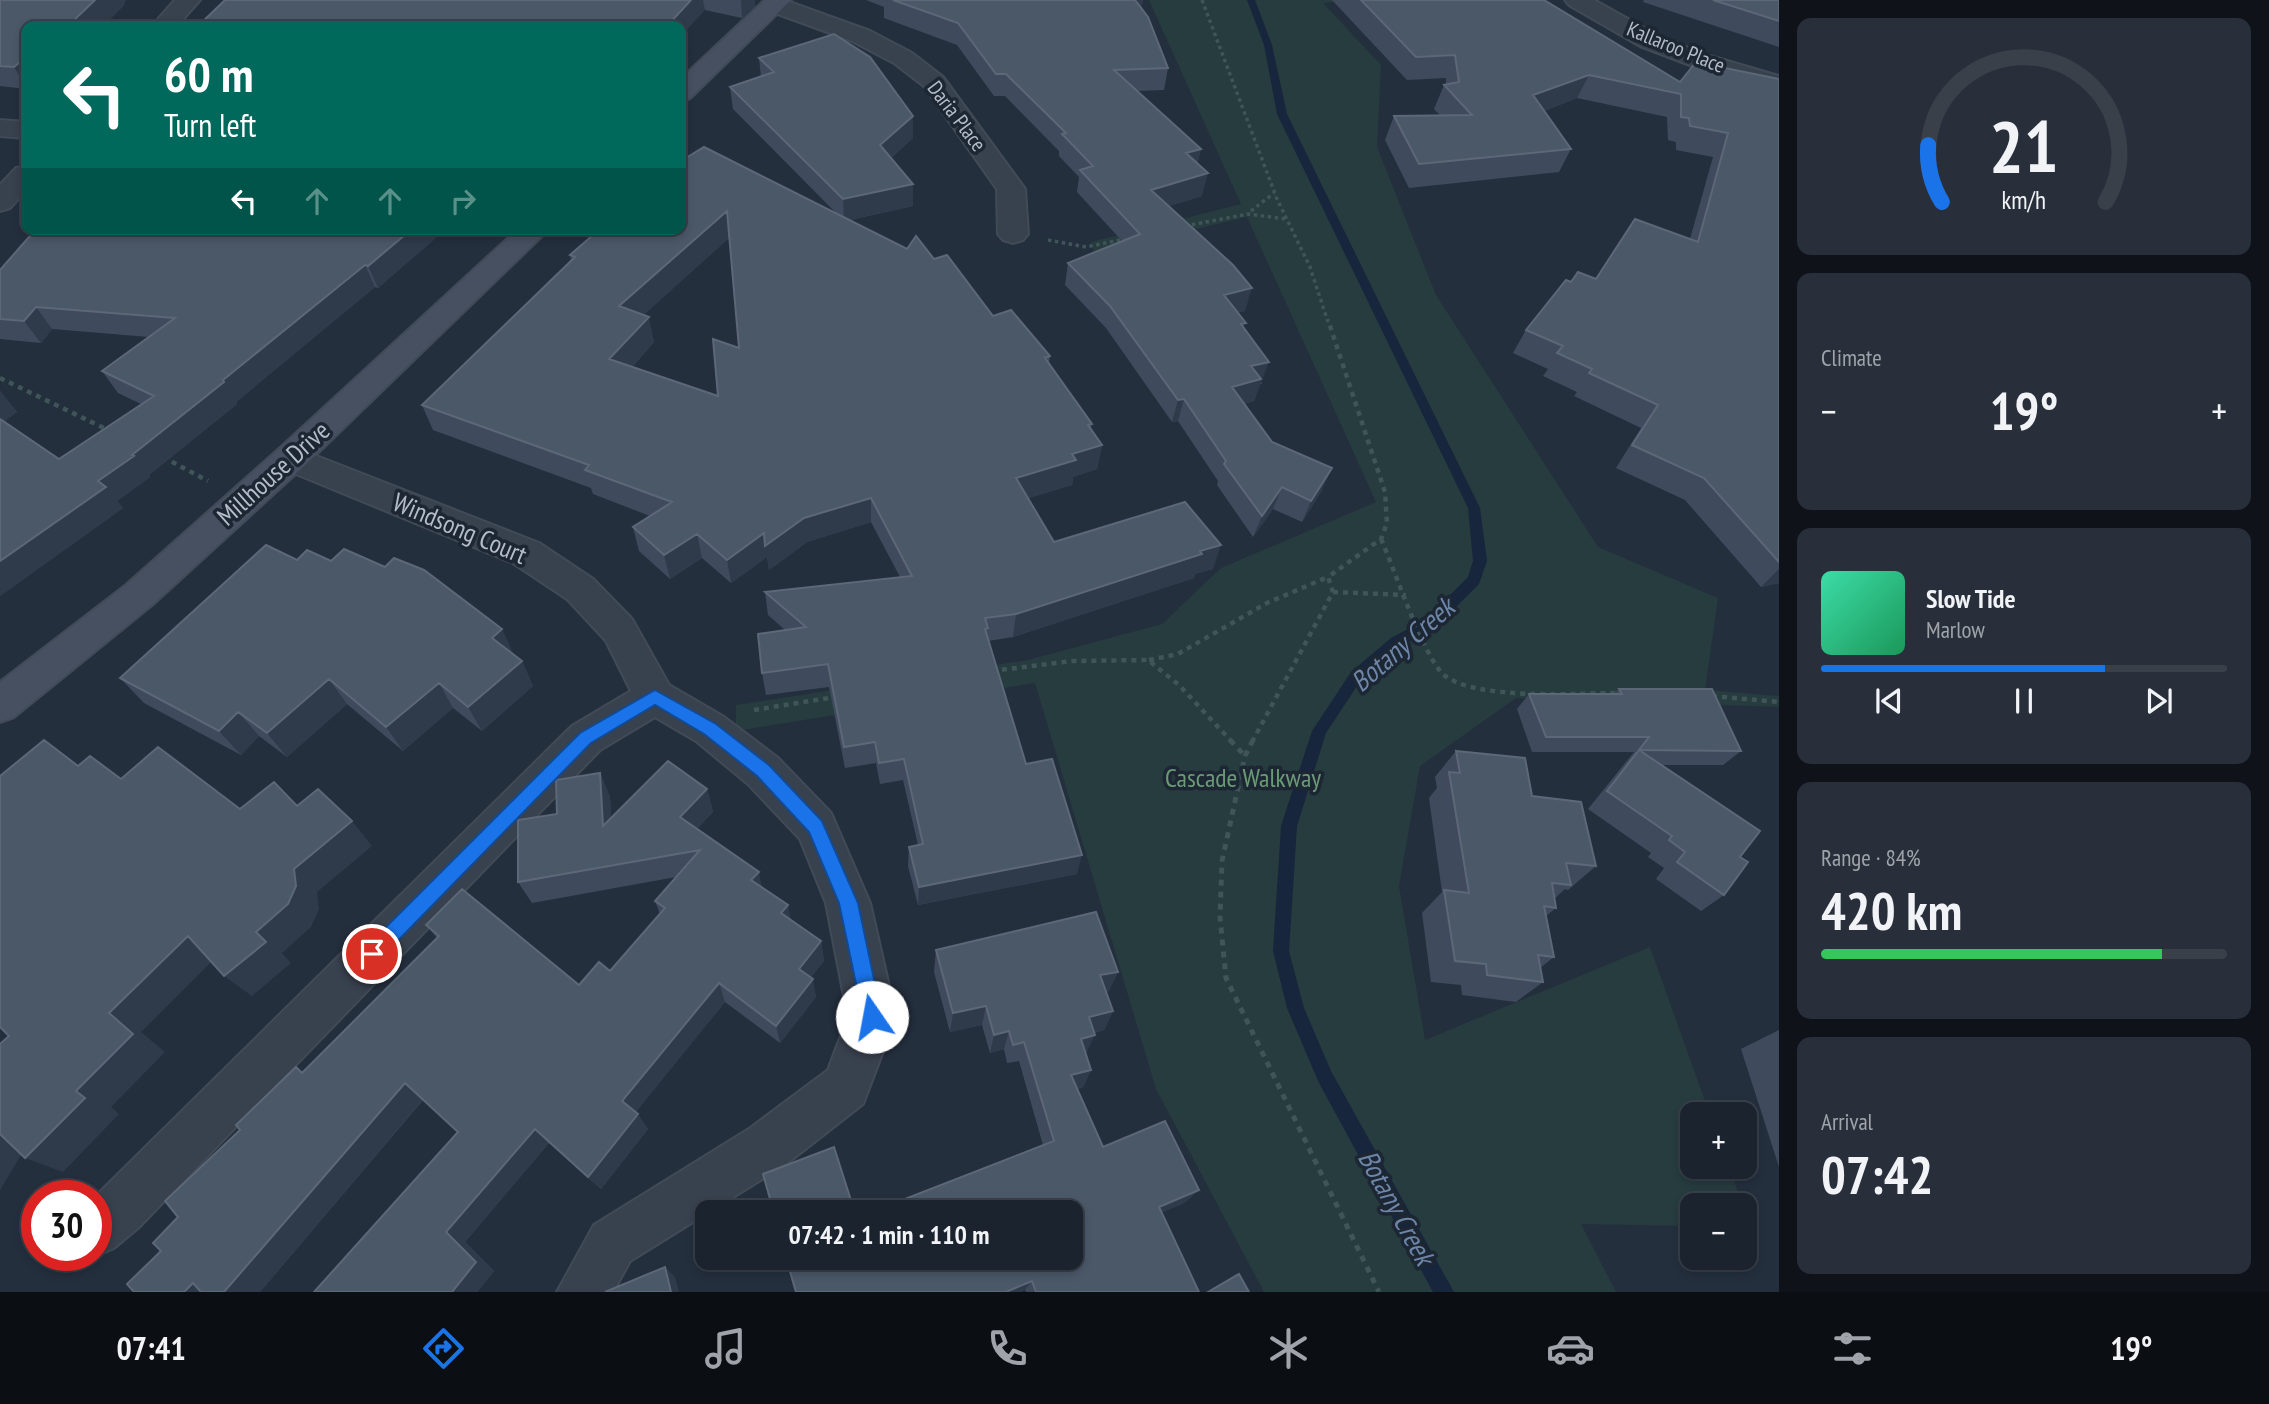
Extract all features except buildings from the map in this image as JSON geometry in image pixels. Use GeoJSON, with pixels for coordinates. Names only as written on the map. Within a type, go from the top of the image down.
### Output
{"type":"FeatureCollection","features":[{"type":"Feature","properties":{"kind":"main road"},"geometry":{"type":"LineString","coordinates":[[686,88],[777,3]]}},
{"type":"Feature","properties":{"kind":"main road","name":"Millhouse Drive"},"geometry":{"type":"LineString","coordinates":[[0,705],[139,595],[291,458],[529,235]]}},
{"type":"Feature","properties":{"kind":"street"},"geometry":{"type":"LineString","coordinates":[[169,21],[188,0]]}},
{"type":"Feature","properties":{"kind":"street","name":"Kallaroo Place"},"geometry":{"type":"LineString","coordinates":[[1577,0],[1651,41],[1701,61],[1779,84]]}},
{"type":"Feature","properties":{"kind":"street","name":"Daria Place"},"geometry":{"type":"LineString","coordinates":[[777,3],[861,36],[903,58],[934,82],[1011,189],[1013,233]]}},
{"type":"Feature","properties":{"kind":"street"},"geometry":{"type":"LineString","coordinates":[[0,128],[21,130]]}},
{"type":"Feature","properties":{"kind":"street"},"geometry":{"type":"LineString","coordinates":[[0,202],[21,179]]}},
{"type":"Feature","properties":{"kind":"street","name":"Windsong Court"},"geometry":{"type":"LineString","coordinates":[[291,458],[526,553],[580,589],[619,631],[655,697]]}},
{"type":"Feature","properties":{"kind":"street"},"geometry":{"type":"LineString","coordinates":[[112,1216],[586,738],[655,697],[710,729],[763,771],[816,827],[848,903],[872,1017],[846,1087],[767,1147],[611,1243],[584,1292]]}},
{"type":"Feature","properties":{"kind":"path"},"geometry":{"type":"LineString","coordinates":[[984,673],[1072,661],[1148,660],[1178,654],[1267,603],[1328,577],[1381,539],[1387,523],[1385,492],[1310,267],[1275,192],[1202,0]]}},
{"type":"Feature","properties":{"kind":"path"},"geometry":{"type":"LineString","coordinates":[[1248,213],[1267,201],[1275,192]]}},
{"type":"Feature","properties":{"kind":"path"},"geometry":{"type":"LineString","coordinates":[[1180,227],[1248,213],[1266,213],[1287,219]]}},
{"type":"Feature","properties":{"kind":"path"},"geometry":{"type":"LineString","coordinates":[[1013,233],[1086,247],[1126,239]]}},
{"type":"Feature","properties":{"kind":"path"},"geometry":{"type":"LineString","coordinates":[[0,378],[113,433]]}},
{"type":"Feature","properties":{"kind":"path"},"geometry":{"type":"LineString","coordinates":[[150,451],[211,483]]}},
{"type":"Feature","properties":{"kind":"path"},"geometry":{"type":"LineString","coordinates":[[1381,539],[1432,656],[1444,675],[1473,688],[1626,693]]}},
{"type":"Feature","properties":{"kind":"path"},"geometry":{"type":"LineString","coordinates":[[1328,577],[1333,593],[1245,756],[1222,861],[1220,917],[1226,978],[1379,1292]]}},
{"type":"Feature","properties":{"kind":"path"},"geometry":{"type":"LineString","coordinates":[[1333,593],[1406,595]]}},
{"type":"Feature","properties":{"kind":"path"},"geometry":{"type":"LineString","coordinates":[[1148,660],[1179,685],[1245,756]]}},
{"type":"Feature","properties":{"kind":"path"},"geometry":{"type":"LineString","coordinates":[[753,710],[848,695]]}},
{"type":"Feature","properties":{"kind":"path"},"geometry":{"type":"LineString","coordinates":[[1705,695],[1779,702]]}},
{"type":"Feature","properties":{"kind":"green space","name":"Cascade Walkway"},"geometry":{"type":"Polygon","coordinates":[[[1149,0],[1358,0],[1323,3],[1381,65],[1377,147],[1436,295],[1598,547],[1718,598],[1705,690],[1779,696],[1779,707],[1516,698],[1420,766],[1399,886],[1425,1040],[1650,947],[1705,1102],[1680,1102],[1680,1179],[1733,1179],[1738,1193],[1680,1193],[1680,1226],[1581,1224],[1616,1292],[1264,1292],[1156,1089],[1035,683],[736,731],[736,705],[1028,660],[1162,624],[1221,568],[1376,502],[1247,217],[1094,253],[1091,242],[1241,204],[1149,0]]]}},
{"type":"Feature","properties":{"kind":"waterway","name":"Botany Creek"},"geometry":{"type":"LineString","coordinates":[[1251,0],[1268,45],[1282,114],[1474,508],[1480,561],[1474,580],[1430,624],[1396,642],[1356,676],[1319,731],[1289,826],[1281,951],[1296,1008],[1325,1077],[1444,1292]]}},
{"type":"Feature","properties":{"kind":"route"},"geometry":{"type":"LineString","coordinates":[[372,954],[586,738],[655,697],[710,729],[763,771],[816,827],[848,903],[872,1017]]}}]}
